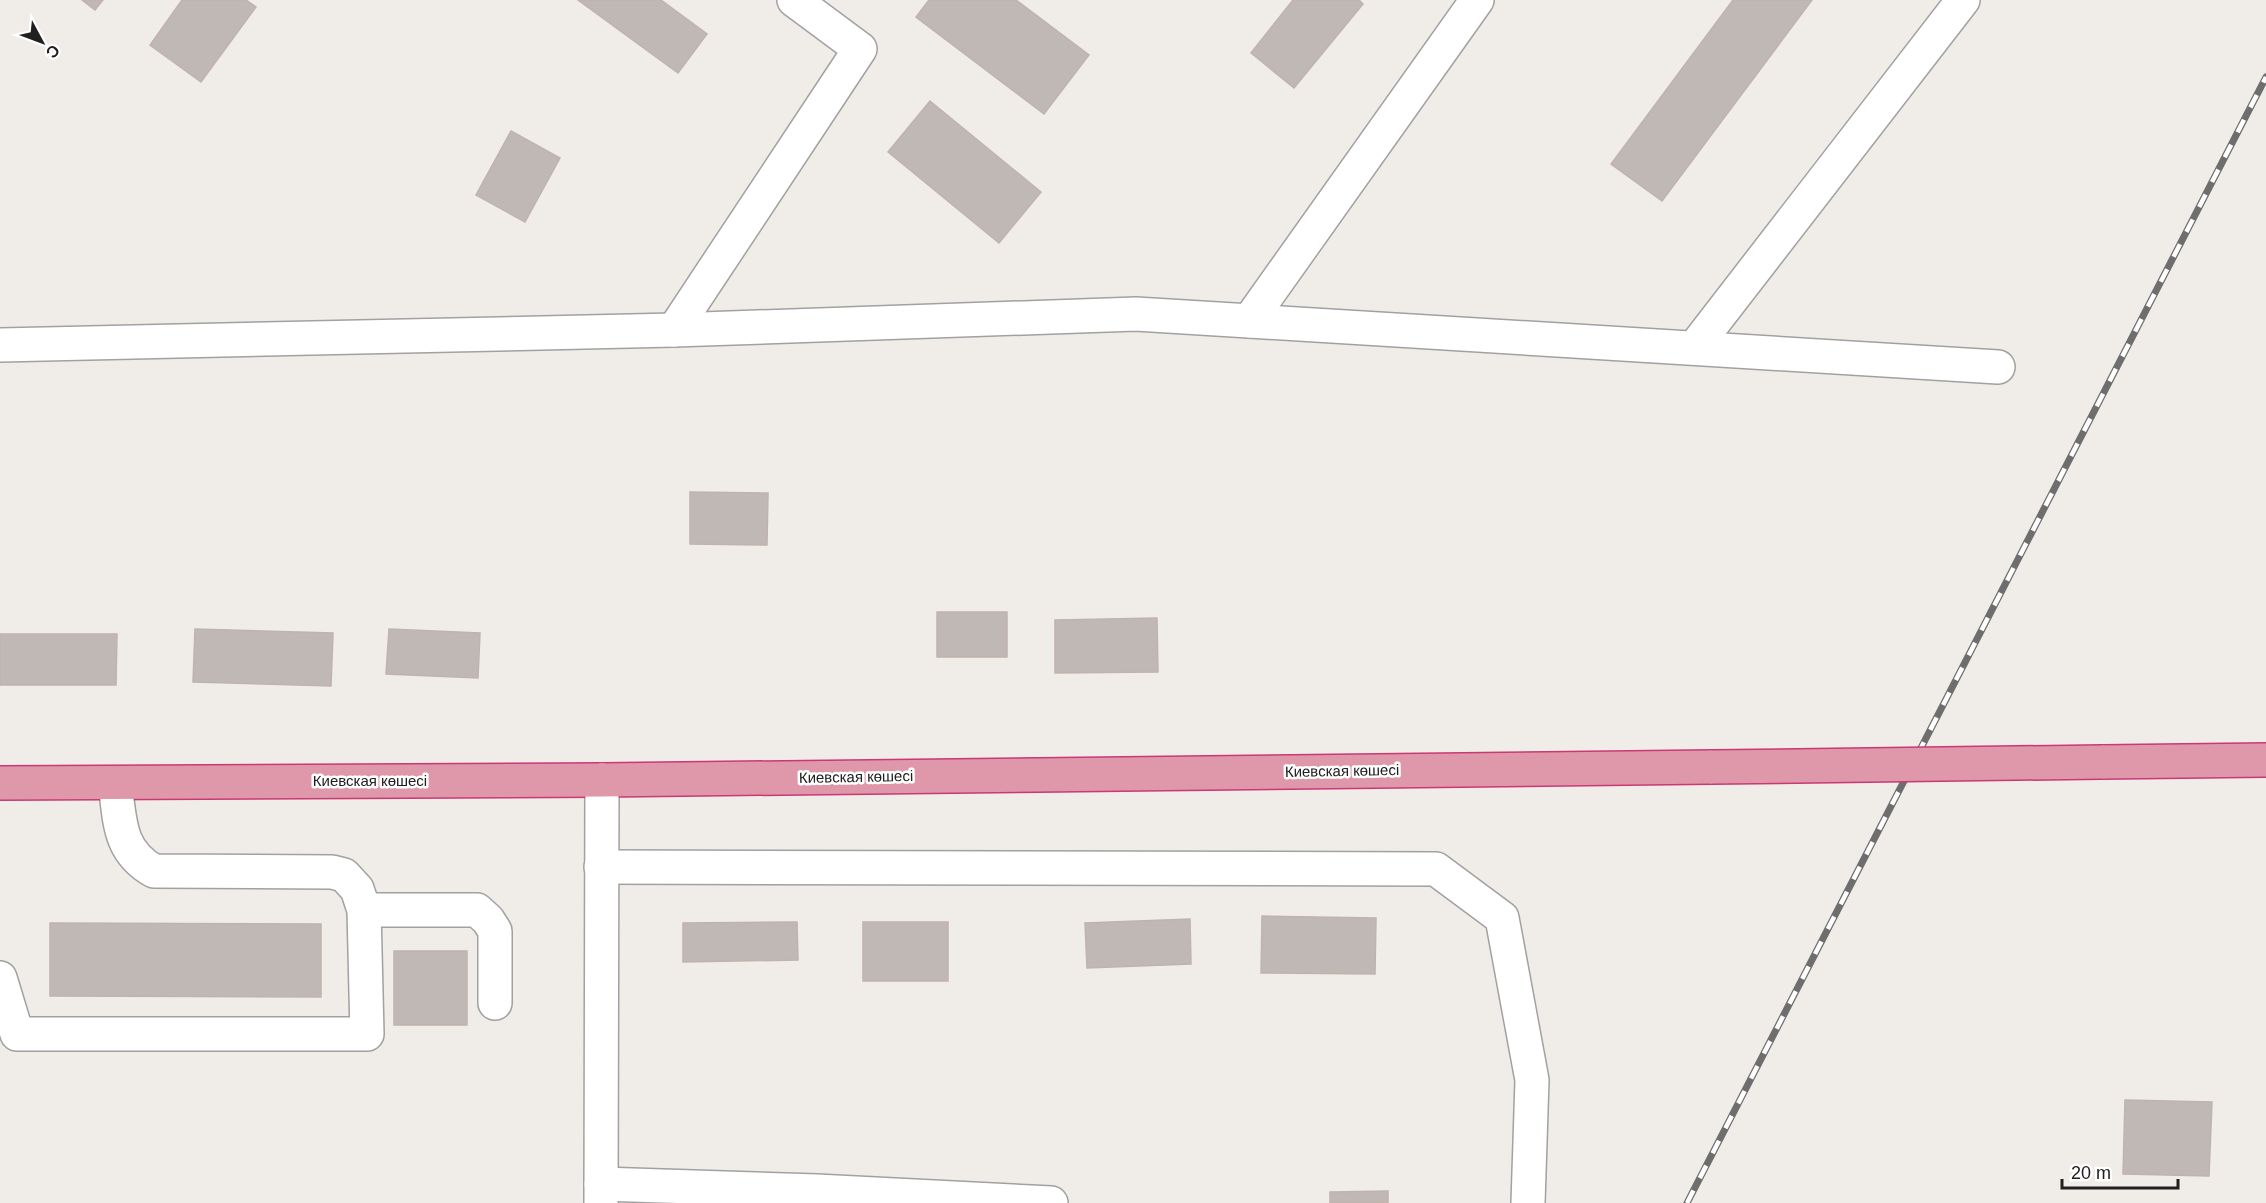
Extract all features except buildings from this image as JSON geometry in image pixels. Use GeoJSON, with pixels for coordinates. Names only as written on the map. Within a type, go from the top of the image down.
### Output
{"type":"FeatureCollection","features":[{"type":"Feature","properties":{"kind":"highway","name":"Киевская көшесі"},"geometry":{"type":"LineString","coordinates":[[0,783],[602,780],[2266,760]]}},
{"type":"Feature","properties":{"kind":"lane"},"geometry":{"type":"LineString","coordinates":[[674,330],[860,50],[794,0]]}},
{"type":"Feature","properties":{"kind":"lane"},"geometry":{"type":"LineString","coordinates":[[1249,321],[1477,0]]}},
{"type":"Feature","properties":{"kind":"lane"},"geometry":{"type":"LineString","coordinates":[[1694,348],[1963,0]]}},
{"type":"Feature","properties":{"kind":"lane"},"geometry":{"type":"LineString","coordinates":[[0,345],[674,330],[1136,314],[1998,368]]}},
{"type":"Feature","properties":{"kind":"lane"},"geometry":{"type":"LineString","coordinates":[[602,780],[601,1193],[1051,1203]]}},
{"type":"Feature","properties":{"kind":"lane"},"geometry":{"type":"LineString","coordinates":[[0,978],[17,1034],[367,1034],[364,910],[357,889],[344,875],[332,872],[154,871],[141,864],[123,838],[115,783]]}},
{"type":"Feature","properties":{"kind":"lane"},"geometry":{"type":"LineString","coordinates":[[601,867],[1437,869],[1502,918],[1532,1080],[1528,1203]]}},
{"type":"Feature","properties":{"kind":"lane"},"geometry":{"type":"LineString","coordinates":[[364,910],[477,910],[495,931],[495,1003]]}},
{"type":"Feature","properties":{"kind":"railway"},"geometry":{"type":"LineString","coordinates":[[1687,1203],[2266,77]]}}]}
